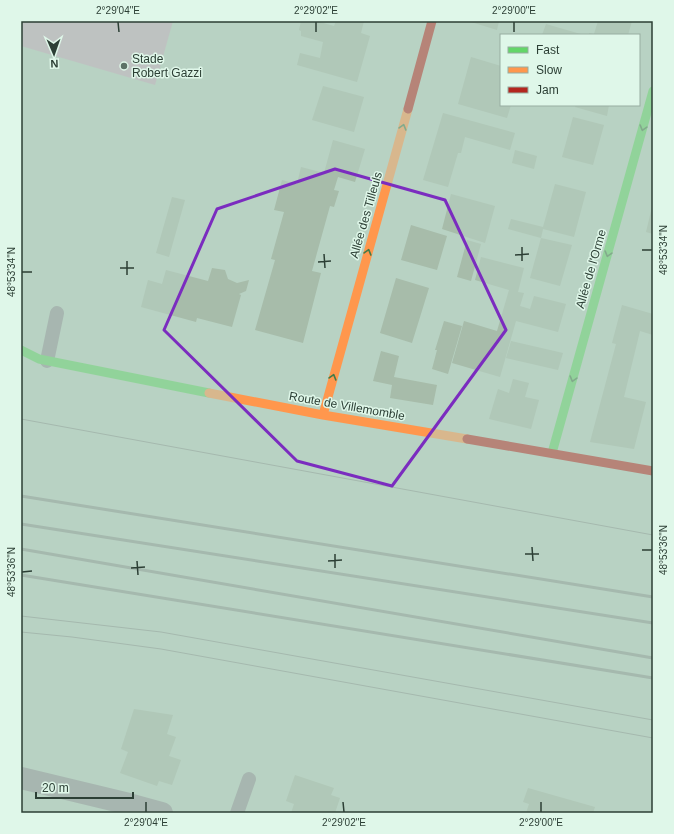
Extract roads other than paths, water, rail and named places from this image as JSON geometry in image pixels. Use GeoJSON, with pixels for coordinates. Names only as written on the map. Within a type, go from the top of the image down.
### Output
{"type":"FeatureCollection","features":[{"type":"Feature","properties":{"kind":"street","name":"Allée des Tilleuls"},"geometry":{"type":"LineString","coordinates":[[323,415],[432,21]]}},
{"type":"Feature","properties":{"kind":"street","name":"Allée de l'Orme"},"geometry":{"type":"LineString","coordinates":[[552,453],[653,91]]}},
{"type":"Feature","properties":{"kind":"street","name":"Route de Villemomble"},"geometry":{"type":"LineString","coordinates":[[21,350],[43,360],[323,415],[653,471]]}},
{"type":"Feature","properties":{"kind":"street","name":"Route de Villemomble"},"geometry":{"type":"LineString","coordinates":[[21,362],[43,360]]}},
{"type":"Feature","properties":{"kind":"street"},"geometry":{"type":"LineString","coordinates":[[21,778],[135,808],[162,813]]}},
{"type":"Feature","properties":{"kind":"lane"},"geometry":{"type":"LineString","coordinates":[[43,360],[57,313]]}},
{"type":"Feature","properties":{"kind":"lane"},"geometry":{"type":"LineString","coordinates":[[237,813],[249,779]]}},
{"type":"Feature","properties":{"kind":"tram line"},"geometry":{"type":"LineString","coordinates":[[21,419],[653,535]]}},
{"type":"Feature","properties":{"kind":"tram line"},"geometry":{"type":"LineString","coordinates":[[21,616],[161,632],[653,720]]}},
{"type":"Feature","properties":{"kind":"tram line"},"geometry":{"type":"LineString","coordinates":[[21,632],[161,649],[653,738]]}},
{"type":"Feature","properties":{"kind":"railway"},"geometry":{"type":"LineString","coordinates":[[21,496],[653,597]]}},
{"type":"Feature","properties":{"kind":"railway"},"geometry":{"type":"LineString","coordinates":[[21,524],[653,623]]}},
{"type":"Feature","properties":{"kind":"railway"},"geometry":{"type":"LineString","coordinates":[[21,549],[653,658]]}},
{"type":"Feature","properties":{"kind":"railway"},"geometry":{"type":"LineString","coordinates":[[21,575],[653,678]]}},
{"type":"Feature","properties":{"kind":"place","name":"Stade Robert Gazzi"},"geometry":{"type":"Point","coordinates":[124,66]}}]}
